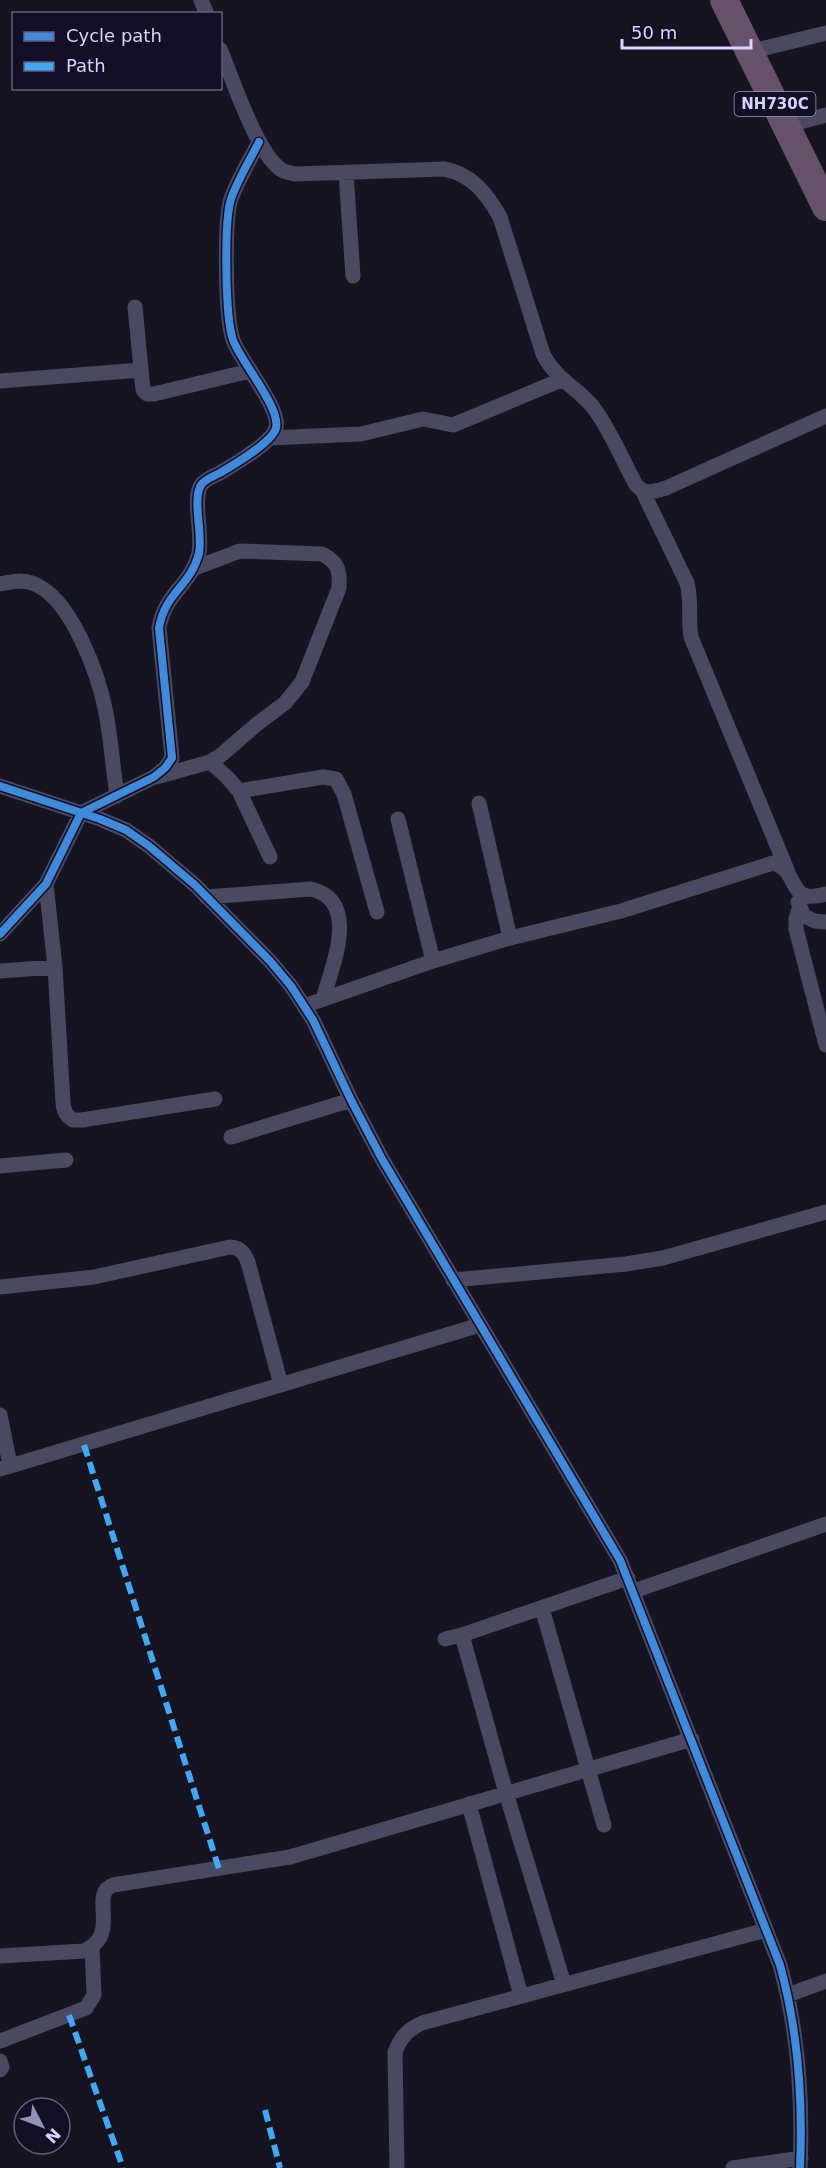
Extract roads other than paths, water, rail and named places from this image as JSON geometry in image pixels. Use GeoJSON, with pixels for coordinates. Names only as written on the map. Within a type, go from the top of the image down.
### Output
{"type":"FeatureCollection","features":[{"type":"Feature","properties":{"kind":"highway","name":"NH730C"},"geometry":{"type":"LineString","coordinates":[[724,0],[826,207]]}},
{"type":"Feature","properties":{"kind":"street"},"geometry":{"type":"LineString","coordinates":[[749,52],[826,33]]}},
{"type":"Feature","properties":{"kind":"street"},"geometry":{"type":"LineString","coordinates":[[222,54],[259,142],[282,170],[295,174],[444,169],[458,171],[470,178],[491,202],[500,217],[543,354],[550,369],[582,395],[596,411],[636,485],[643,492],[687,584],[690,599],[691,638],[794,887],[799,909],[809,919],[826,922]]}},
{"type":"Feature","properties":{"kind":"street"},"geometry":{"type":"LineString","coordinates":[[785,126],[826,115]]}},
{"type":"Feature","properties":{"kind":"street"},"geometry":{"type":"LineString","coordinates":[[0,934],[46,884],[81,813],[154,777],[172,758],[159,628],[162,612],[195,568],[201,532],[198,497],[201,486],[276,431],[277,420],[272,406],[232,338],[227,300],[227,237],[231,201],[259,142]]}},
{"type":"Feature","properties":{"kind":"street"},"geometry":{"type":"LineString","coordinates":[[346,173],[353,276]]}},
{"type":"Feature","properties":{"kind":"street"},"geometry":{"type":"LineString","coordinates":[[135,307],[143,390],[147,394],[250,371]]}},
{"type":"Feature","properties":{"kind":"street"},"geometry":{"type":"LineString","coordinates":[[0,381],[141,370]]}},
{"type":"Feature","properties":{"kind":"street"},"geometry":{"type":"LineString","coordinates":[[269,438],[346,436],[423,419],[453,425],[561,380]]}},
{"type":"Feature","properties":{"kind":"street"},"geometry":{"type":"LineString","coordinates":[[643,492],[655,492],[666,488],[826,416]]}},
{"type":"Feature","properties":{"kind":"street"},"geometry":{"type":"LineString","coordinates":[[154,777],[210,762],[275,712],[302,682],[339,588],[340,573],[334,561],[322,554],[240,551],[195,568]]}},
{"type":"Feature","properties":{"kind":"street"},"geometry":{"type":"LineString","coordinates":[[0,584],[18,581],[32,583],[44,590],[64,611],[77,633],[102,696],[117,796]]}},
{"type":"Feature","properties":{"kind":"street"},"geometry":{"type":"LineString","coordinates":[[210,762],[239,791],[270,857]]}},
{"type":"Feature","properties":{"kind":"street"},"geometry":{"type":"LineString","coordinates":[[239,791],[323,777],[336,779],[344,794],[377,912]]}},
{"type":"Feature","properties":{"kind":"street"},"geometry":{"type":"LineString","coordinates":[[5,791],[81,813],[126,830],[149,846],[206,897],[270,961],[291,986],[313,1020],[377,1150],[601,1525],[631,1584],[780,1965],[788,1995],[801,2107],[801,2163],[733,2168]]}},
{"type":"Feature","properties":{"kind":"street"},"geometry":{"type":"LineString","coordinates":[[479,803],[510,938]]}},
{"type":"Feature","properties":{"kind":"street"},"geometry":{"type":"LineString","coordinates":[[398,819],[434,961]]}},
{"type":"Feature","properties":{"kind":"street"},"geometry":{"type":"LineString","coordinates":[[304,1006],[434,961],[510,938],[621,911],[773,863],[780,865],[788,872]]}},
{"type":"Feature","properties":{"kind":"street"},"geometry":{"type":"LineString","coordinates":[[46,884],[55,967],[63,1103],[68,1117],[73,1120],[82,1120],[215,1099]]}},
{"type":"Feature","properties":{"kind":"street"},"geometry":{"type":"LineString","coordinates":[[794,887],[800,894],[808,897],[826,894]]}},
{"type":"Feature","properties":{"kind":"street"},"geometry":{"type":"LineString","coordinates":[[206,897],[311,889],[322,891],[339,911],[341,928],[323,999]]}},
{"type":"Feature","properties":{"kind":"street"},"geometry":{"type":"LineString","coordinates":[[799,909],[796,929],[826,1046]]}},
{"type":"Feature","properties":{"kind":"street"},"geometry":{"type":"LineString","coordinates":[[0,971],[55,967]]}},
{"type":"Feature","properties":{"kind":"street"},"geometry":{"type":"LineString","coordinates":[[231,1137],[351,1100]]}},
{"type":"Feature","properties":{"kind":"street"},"geometry":{"type":"LineString","coordinates":[[0,1166],[66,1160]]}},
{"type":"Feature","properties":{"kind":"street"},"geometry":{"type":"LineString","coordinates":[[453,1280],[626,1264],[663,1258],[826,1212]]}},
{"type":"Feature","properties":{"kind":"street"},"geometry":{"type":"LineString","coordinates":[[0,1287],[94,1277],[230,1247],[238,1248],[244,1253],[248,1262],[281,1385]]}},
{"type":"Feature","properties":{"kind":"street"},"geometry":{"type":"LineString","coordinates":[[0,1415],[5,1467],[480,1325]]}},
{"type":"Feature","properties":{"kind":"street"},"geometry":{"type":"LineString","coordinates":[[445,1639],[826,1524]]}},
{"type":"Feature","properties":{"kind":"street"},"geometry":{"type":"LineString","coordinates":[[542,1608],[604,1825]]}},
{"type":"Feature","properties":{"kind":"street"},"geometry":{"type":"LineString","coordinates":[[462,1635],[506,1793],[564,1984]]}},
{"type":"Feature","properties":{"kind":"street"},"geometry":{"type":"LineString","coordinates":[[0,1956],[84,1951],[92,1947],[103,1931],[105,1922],[103,1894],[107,1888],[290,1857],[692,1739]]}},
{"type":"Feature","properties":{"kind":"street"},"geometry":{"type":"LineString","coordinates":[[469,1804],[521,1996]]}},
{"type":"Feature","properties":{"kind":"street"},"geometry":{"type":"LineString","coordinates":[[397,2168],[395,2052],[400,2039],[408,2030],[422,2023],[766,1930]]}},
{"type":"Feature","properties":{"kind":"street"},"geometry":{"type":"LineString","coordinates":[[0,2041],[86,2008],[94,1995],[92,1947]]}},
{"type":"Feature","properties":{"kind":"street"},"geometry":{"type":"LineString","coordinates":[[788,1995],[823,1985]]}},
{"type":"Feature","properties":{"kind":"street"},"geometry":{"type":"LineString","coordinates":[[0,2061],[2,2067],[0,2070]]}}]}
